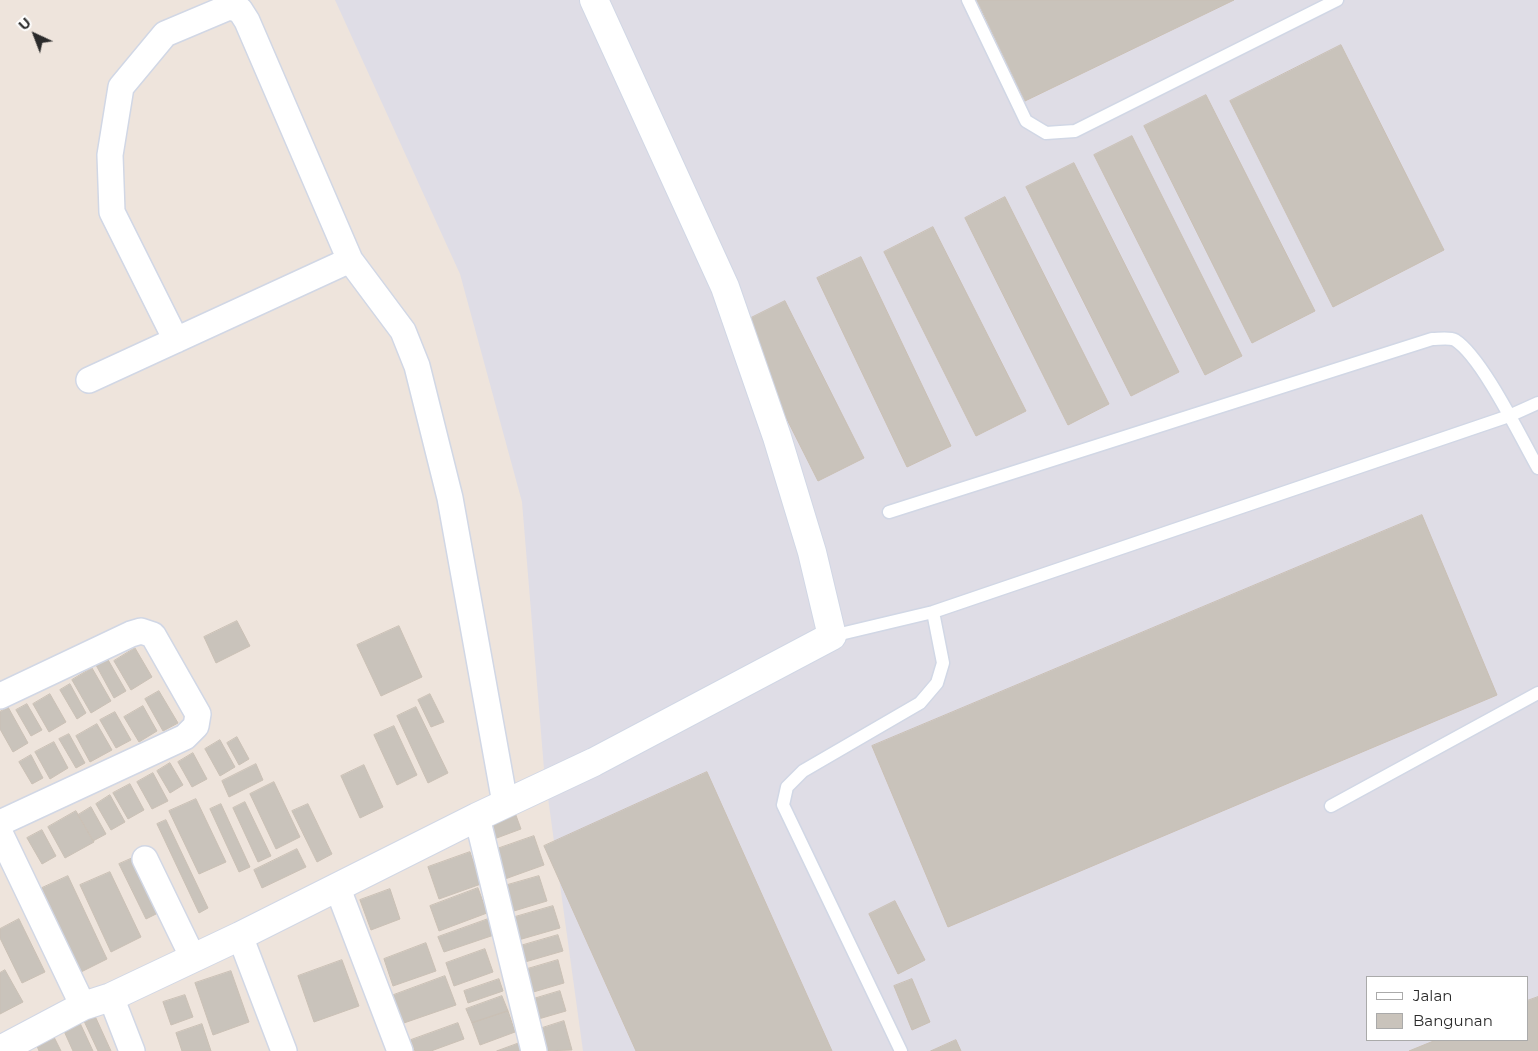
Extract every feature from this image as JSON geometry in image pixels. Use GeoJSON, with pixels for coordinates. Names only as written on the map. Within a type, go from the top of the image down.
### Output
{"type":"FeatureCollection","features":[{"type":"Feature","properties":{"kind":"main road"},"geometry":{"type":"LineString","coordinates":[[0,1050],[83,1006],[111,997],[338,889],[477,817],[564,776],[832,636],[812,552],[777,437],[725,287],[594,0]]}},
{"type":"Feature","properties":{"kind":"street"},"geometry":{"type":"LineString","coordinates":[[176,340],[112,212],[110,155],[121,87],[165,34],[229,7],[240,10],[247,21],[350,260],[403,331],[417,366],[450,498],[514,799]]}},
{"type":"Feature","properties":{"kind":"street"},"geometry":{"type":"LineString","coordinates":[[89,380],[350,260]]}},
{"type":"Feature","properties":{"kind":"street"},"geometry":{"type":"LineString","coordinates":[[0,696],[141,631],[153,635],[198,714],[196,726],[185,737],[0,823]]}},
{"type":"Feature","properties":{"kind":"street"},"geometry":{"type":"LineString","coordinates":[[477,817],[534,1051]]}},
{"type":"Feature","properties":{"kind":"street"},"geometry":{"type":"LineString","coordinates":[[0,833],[83,1006]]}},
{"type":"Feature","properties":{"kind":"street"},"geometry":{"type":"LineString","coordinates":[[145,859],[193,958]]}},
{"type":"Feature","properties":{"kind":"street"},"geometry":{"type":"LineString","coordinates":[[338,889],[400,1051]]}},
{"type":"Feature","properties":{"kind":"street"},"geometry":{"type":"LineString","coordinates":[[240,936],[284,1051]]}},
{"type":"Feature","properties":{"kind":"street"},"geometry":{"type":"LineString","coordinates":[[111,997],[132,1051]]}},
{"type":"Feature","properties":{"kind":"lane"},"geometry":{"type":"LineString","coordinates":[[968,0],[1026,121],[1046,133],[1075,131],[1337,0]]}},
{"type":"Feature","properties":{"kind":"lane"},"geometry":{"type":"LineString","coordinates":[[889,512],[1432,338],[1453,339],[1470,352],[1510,416],[1538,468]]}},
{"type":"Feature","properties":{"kind":"lane"},"geometry":{"type":"LineString","coordinates":[[832,636],[932,612],[1510,416],[1538,403]]}},
{"type":"Feature","properties":{"kind":"lane"},"geometry":{"type":"LineString","coordinates":[[901,1051],[783,805],[787,787],[803,771],[920,703],[937,683],[943,663],[932,612]]}},
{"type":"Feature","properties":{"kind":"lane"},"geometry":{"type":"LineString","coordinates":[[1331,806],[1538,693]]}},
{"type":"Feature","properties":{"kind":"shaded area"},"geometry":{"type":"Polygon","coordinates":[[[335,0],[1538,0],[1538,1051],[583,1051],[544,769],[522,502],[460,274],[335,0]]]}},
{"type":"Feature","properties":{"kind":"building"},"geometry":{"type":"Polygon","coordinates":[[[977,0],[1234,0],[1025,101],[977,0]]]}},
{"type":"Feature","properties":{"kind":"building"},"geometry":{"type":"Polygon","coordinates":[[[1341,45],[1444,250],[1333,307],[1230,101],[1341,45]]]}},
{"type":"Feature","properties":{"kind":"building"},"geometry":{"type":"Polygon","coordinates":[[[1206,95],[1315,311],[1252,343],[1144,126],[1206,95]]]}},
{"type":"Feature","properties":{"kind":"building"},"geometry":{"type":"Polygon","coordinates":[[[1132,136],[1242,356],[1205,375],[1094,155],[1132,136]]]}},
{"type":"Feature","properties":{"kind":"building"},"geometry":{"type":"Polygon","coordinates":[[[1074,163],[1179,372],[1131,396],[1026,187],[1074,163]]]}},
{"type":"Feature","properties":{"kind":"building"},"geometry":{"type":"Polygon","coordinates":[[[1005,197],[1109,404],[1068,425],[965,218],[1005,197]]]}},
{"type":"Feature","properties":{"kind":"building"},"geometry":{"type":"Polygon","coordinates":[[[933,227],[1026,411],[976,436],[884,252],[933,227]]]}},
{"type":"Feature","properties":{"kind":"building"},"geometry":{"type":"Polygon","coordinates":[[[861,257],[951,446],[907,467],[817,278],[861,257]]]}},
{"type":"Feature","properties":{"kind":"building"},"geometry":{"type":"Polygon","coordinates":[[[785,301],[864,458],[818,481],[739,324],[785,301]]]}},
{"type":"Feature","properties":{"kind":"building"},"geometry":{"type":"Polygon","coordinates":[[[1422,515],[1497,695],[948,927],[872,746],[1422,515]]]}},
{"type":"Feature","properties":{"kind":"building"},"geometry":{"type":"Polygon","coordinates":[[[237,621],[250,646],[216,663],[204,637],[237,621]]]}},
{"type":"Feature","properties":{"kind":"building"},"geometry":{"type":"Polygon","coordinates":[[[399,626],[422,677],[381,696],[357,645],[399,626]]]}},
{"type":"Feature","properties":{"kind":"building"},"geometry":{"type":"Polygon","coordinates":[[[135,648],[152,677],[131,690],[114,661],[135,648]]]}},
{"type":"Feature","properties":{"kind":"building"},"geometry":{"type":"Polygon","coordinates":[[[107,658],[126,691],[114,698],[96,665],[107,658]]]}},
{"type":"Feature","properties":{"kind":"building"},"geometry":{"type":"Polygon","coordinates":[[[92,668],[111,701],[91,713],[72,680],[92,668]]]}},
{"type":"Feature","properties":{"kind":"building"},"geometry":{"type":"Polygon","coordinates":[[[70,684],[86,713],[77,719],[60,690],[70,684]]]}},
{"type":"Feature","properties":{"kind":"building"},"geometry":{"type":"Polygon","coordinates":[[[159,691],[178,723],[163,731],[145,699],[159,691]]]}},
{"type":"Feature","properties":{"kind":"building"},"geometry":{"type":"Polygon","coordinates":[[[50,694],[66,722],[49,732],[33,704],[50,694]]]}},
{"type":"Feature","properties":{"kind":"building"},"geometry":{"type":"Polygon","coordinates":[[[430,694],[444,722],[431,727],[418,700],[430,694]]]}},
{"type":"Feature","properties":{"kind":"building"},"geometry":{"type":"Polygon","coordinates":[[[27,704],[42,730],[31,736],[16,710],[27,704]]]}},
{"type":"Feature","properties":{"kind":"building"},"geometry":{"type":"Polygon","coordinates":[[[143,706],[157,731],[139,742],[124,717],[143,706]]]}},
{"type":"Feature","properties":{"kind":"building"},"geometry":{"type":"Polygon","coordinates":[[[8,707],[28,743],[13,752],[0,729],[0,712],[8,707]]]}},
{"type":"Feature","properties":{"kind":"building"},"geometry":{"type":"Polygon","coordinates":[[[416,707],[448,773],[428,783],[397,716],[416,707]]]}},
{"type":"Feature","properties":{"kind":"building"},"geometry":{"type":"Polygon","coordinates":[[[115,712],[131,740],[116,748],[100,720],[115,712]]]}},
{"type":"Feature","properties":{"kind":"building"},"geometry":{"type":"Polygon","coordinates":[[[97,724],[112,750],[90,762],[76,736],[97,724]]]}},
{"type":"Feature","properties":{"kind":"building"},"geometry":{"type":"Polygon","coordinates":[[[394,726],[417,775],[397,785],[374,735],[394,726]]]}},
{"type":"Feature","properties":{"kind":"building"},"geometry":{"type":"Polygon","coordinates":[[[69,734],[85,763],[76,768],[59,739],[69,734]]]}},
{"type":"Feature","properties":{"kind":"building"},"geometry":{"type":"Polygon","coordinates":[[[237,737],[249,759],[239,765],[227,743],[237,737]]]}},
{"type":"Feature","properties":{"kind":"building"},"geometry":{"type":"Polygon","coordinates":[[[220,740],[235,767],[220,776],[205,749],[220,740]]]}},
{"type":"Feature","properties":{"kind":"building"},"geometry":{"type":"Polygon","coordinates":[[[54,742],[68,768],[50,779],[35,752],[54,742]]]}},
{"type":"Feature","properties":{"kind":"building"},"geometry":{"type":"Polygon","coordinates":[[[193,753],[207,779],[192,787],[178,762],[193,753]]]}},
{"type":"Feature","properties":{"kind":"building"},"geometry":{"type":"Polygon","coordinates":[[[31,755],[43,778],[32,784],[19,762],[31,755]]]}},
{"type":"Feature","properties":{"kind":"building"},"geometry":{"type":"Polygon","coordinates":[[[170,763],[183,785],[170,793],[157,771],[170,763]]]}},
{"type":"Feature","properties":{"kind":"building"},"geometry":{"type":"Polygon","coordinates":[[[256,764],[263,780],[229,797],[222,781],[256,764]]]}},
{"type":"Feature","properties":{"kind":"building"},"geometry":{"type":"Polygon","coordinates":[[[364,765],[383,807],[360,818],[341,776],[364,765]]]}},
{"type":"Feature","properties":{"kind":"building"},"geometry":{"type":"Polygon","coordinates":[[[707,772],[832,1051],[636,1051],[544,846],[707,772]]]}},
{"type":"Feature","properties":{"kind":"building"},"geometry":{"type":"Polygon","coordinates":[[[153,773],[168,801],[152,809],[137,782],[153,773]]]}},
{"type":"Feature","properties":{"kind":"building"},"geometry":{"type":"Polygon","coordinates":[[[274,782],[300,837],[276,849],[250,794],[274,782]]]}},
{"type":"Feature","properties":{"kind":"building"},"geometry":{"type":"Polygon","coordinates":[[[130,784],[144,810],[128,819],[113,793],[130,784]]]}},
{"type":"Feature","properties":{"kind":"building"},"geometry":{"type":"Polygon","coordinates":[[[110,795],[125,822],[111,830],[96,804],[110,795]]]}},
{"type":"Feature","properties":{"kind":"building"},"geometry":{"type":"Polygon","coordinates":[[[196,799],[226,862],[199,874],[169,811],[196,799]]]}},
{"type":"Feature","properties":{"kind":"building"},"geometry":{"type":"Polygon","coordinates":[[[245,802],[271,856],[258,862],[233,808],[245,802]]]}},
{"type":"Feature","properties":{"kind":"building"},"geometry":{"type":"Polygon","coordinates":[[[221,804],[250,867],[239,872],[210,809],[221,804]]]}},
{"type":"Feature","properties":{"kind":"building"},"geometry":{"type":"Polygon","coordinates":[[[308,804],[332,854],[317,862],[292,811],[308,804]]]}},
{"type":"Feature","properties":{"kind":"building"},"geometry":{"type":"Polygon","coordinates":[[[91,807],[106,834],[93,841],[78,815],[91,807]]]}},
{"type":"Feature","properties":{"kind":"building"},"geometry":{"type":"Polygon","coordinates":[[[514,810],[521,829],[486,842],[479,822],[514,810]]]}},
{"type":"Feature","properties":{"kind":"building"},"geometry":{"type":"Polygon","coordinates":[[[76,811],[94,842],[65,858],[48,827],[76,811]]]}},
{"type":"Feature","properties":{"kind":"building"},"geometry":{"type":"Polygon","coordinates":[[[166,820],[208,908],[199,913],[157,824],[166,820]]]}},
{"type":"Feature","properties":{"kind":"building"},"geometry":{"type":"Polygon","coordinates":[[[42,830],[56,856],[42,864],[27,838],[42,830]]]}},
{"type":"Feature","properties":{"kind":"building"},"geometry":{"type":"Polygon","coordinates":[[[534,836],[544,865],[505,879],[494,850],[534,836]]]}},
{"type":"Feature","properties":{"kind":"building"},"geometry":{"type":"Polygon","coordinates":[[[297,849],[306,867],[262,888],[254,870],[297,849]]]}},
{"type":"Feature","properties":{"kind":"building"},"geometry":{"type":"Polygon","coordinates":[[[470,852],[481,884],[439,899],[428,867],[470,852]]]}},
{"type":"Feature","properties":{"kind":"building"},"geometry":{"type":"Polygon","coordinates":[[[135,857],[160,912],[146,919],[119,864],[135,857]]]}},
{"type":"Feature","properties":{"kind":"building"},"geometry":{"type":"Polygon","coordinates":[[[110,872],[141,937],[111,952],[80,885],[110,872]]]}},
{"type":"Feature","properties":{"kind":"building"},"geometry":{"type":"Polygon","coordinates":[[[68,876],[107,959],[81,972],[42,888],[68,876]]]}},
{"type":"Feature","properties":{"kind":"building"},"geometry":{"type":"Polygon","coordinates":[[[539,876],[547,901],[504,914],[497,888],[539,876]]]}},
{"type":"Feature","properties":{"kind":"building"},"geometry":{"type":"Polygon","coordinates":[[[478,888],[487,913],[439,931],[430,906],[478,888]]]}},
{"type":"Feature","properties":{"kind":"building"},"geometry":{"type":"Polygon","coordinates":[[[390,889],[400,919],[371,930],[360,900],[390,889]]]}},
{"type":"Feature","properties":{"kind":"building"},"geometry":{"type":"Polygon","coordinates":[[[895,901],[925,960],[898,974],[869,914],[895,901]]]}},
{"type":"Feature","properties":{"kind":"building"},"geometry":{"type":"Polygon","coordinates":[[[553,906],[560,928],[515,941],[508,919],[553,906]]]}},
{"type":"Feature","properties":{"kind":"building"},"geometry":{"type":"Polygon","coordinates":[[[491,918],[497,934],[444,952],[438,937],[491,918]]]}},
{"type":"Feature","properties":{"kind":"building"},"geometry":{"type":"Polygon","coordinates":[[[19,919],[45,972],[22,983],[0,938],[0,929],[19,919]]]}},
{"type":"Feature","properties":{"kind":"building"},"geometry":{"type":"Polygon","coordinates":[[[558,935],[563,951],[525,962],[520,946],[558,935]]]}},
{"type":"Feature","properties":{"kind":"building"},"geometry":{"type":"Polygon","coordinates":[[[426,943],[436,971],[393,986],[384,959],[426,943]]]}},
{"type":"Feature","properties":{"kind":"building"},"geometry":{"type":"Polygon","coordinates":[[[485,949],[493,972],[454,986],[446,963],[485,949]]]}},
{"type":"Feature","properties":{"kind":"building"},"geometry":{"type":"Polygon","coordinates":[[[342,960],[359,1006],[314,1022],[298,976],[342,960]]]}},
{"type":"Feature","properties":{"kind":"building"},"geometry":{"type":"Polygon","coordinates":[[[558,960],[564,983],[530,993],[524,970],[558,960]]]}},
{"type":"Feature","properties":{"kind":"building"},"geometry":{"type":"Polygon","coordinates":[[[5,970],[23,1002],[0,1014],[0,973],[5,970]]]}},
{"type":"Feature","properties":{"kind":"building"},"geometry":{"type":"Polygon","coordinates":[[[231,971],[249,1022],[213,1035],[195,983],[231,971]]]}},
{"type":"Feature","properties":{"kind":"building"},"geometry":{"type":"Polygon","coordinates":[[[445,976],[456,1005],[401,1024],[391,996],[445,976]]]}},
{"type":"Feature","properties":{"kind":"building"},"geometry":{"type":"Polygon","coordinates":[[[499,979],[503,991],[468,1003],[464,991],[499,979]]]}},
{"type":"Feature","properties":{"kind":"building"},"geometry":{"type":"Polygon","coordinates":[[[912,979],[930,1022],[912,1030],[894,986],[912,979]]]}},
{"type":"Feature","properties":{"kind":"building"},"geometry":{"type":"Polygon","coordinates":[[[560,991],[566,1011],[535,1020],[530,1000],[560,991]]]}},
{"type":"Feature","properties":{"kind":"building"},"geometry":{"type":"Polygon","coordinates":[[[185,995],[193,1017],[171,1025],[163,1002],[185,995]]]}},
{"type":"Feature","properties":{"kind":"building"},"geometry":{"type":"Polygon","coordinates":[[[502,996],[508,1011],[472,1023],[466,1009],[502,996]]]}},
{"type":"Feature","properties":{"kind":"building"},"geometry":{"type":"Polygon","coordinates":[[[1538,997],[1538,1051],[1409,1051],[1434,1041],[1528,1041],[1528,1001],[1538,997]]]}},
{"type":"Feature","properties":{"kind":"building"},"geometry":{"type":"Polygon","coordinates":[[[508,1011],[515,1032],[480,1045],[472,1023],[508,1011]]]}},
{"type":"Feature","properties":{"kind":"building"},"geometry":{"type":"Polygon","coordinates":[[[95,1016],[111,1051],[98,1051],[84,1021],[95,1016]]]}},
{"type":"Feature","properties":{"kind":"building"},"geometry":{"type":"Polygon","coordinates":[[[564,1021],[572,1050],[542,1051],[536,1030],[564,1021]]]}},
{"type":"Feature","properties":{"kind":"building"},"geometry":{"type":"Polygon","coordinates":[[[80,1023],[93,1051],[73,1051],[64,1031],[80,1023]]]}},
{"type":"Feature","properties":{"kind":"building"},"geometry":{"type":"Polygon","coordinates":[[[458,1023],[464,1039],[431,1051],[415,1051],[411,1040],[458,1023]]]}},
{"type":"Feature","properties":{"kind":"building"},"geometry":{"type":"Polygon","coordinates":[[[202,1024],[211,1051],[182,1051],[176,1033],[202,1024]]]}},
{"type":"Feature","properties":{"kind":"building"},"geometry":{"type":"Polygon","coordinates":[[[54,1037],[61,1051],[39,1051],[37,1046],[54,1037]]]}},
{"type":"Feature","properties":{"kind":"building"},"geometry":{"type":"Polygon","coordinates":[[[956,1040],[961,1051],[931,1051],[956,1040]]]}},
{"type":"Feature","properties":{"kind":"building"},"geometry":{"type":"Polygon","coordinates":[[[525,1041],[529,1051],[497,1051],[525,1041]]]}}]}
